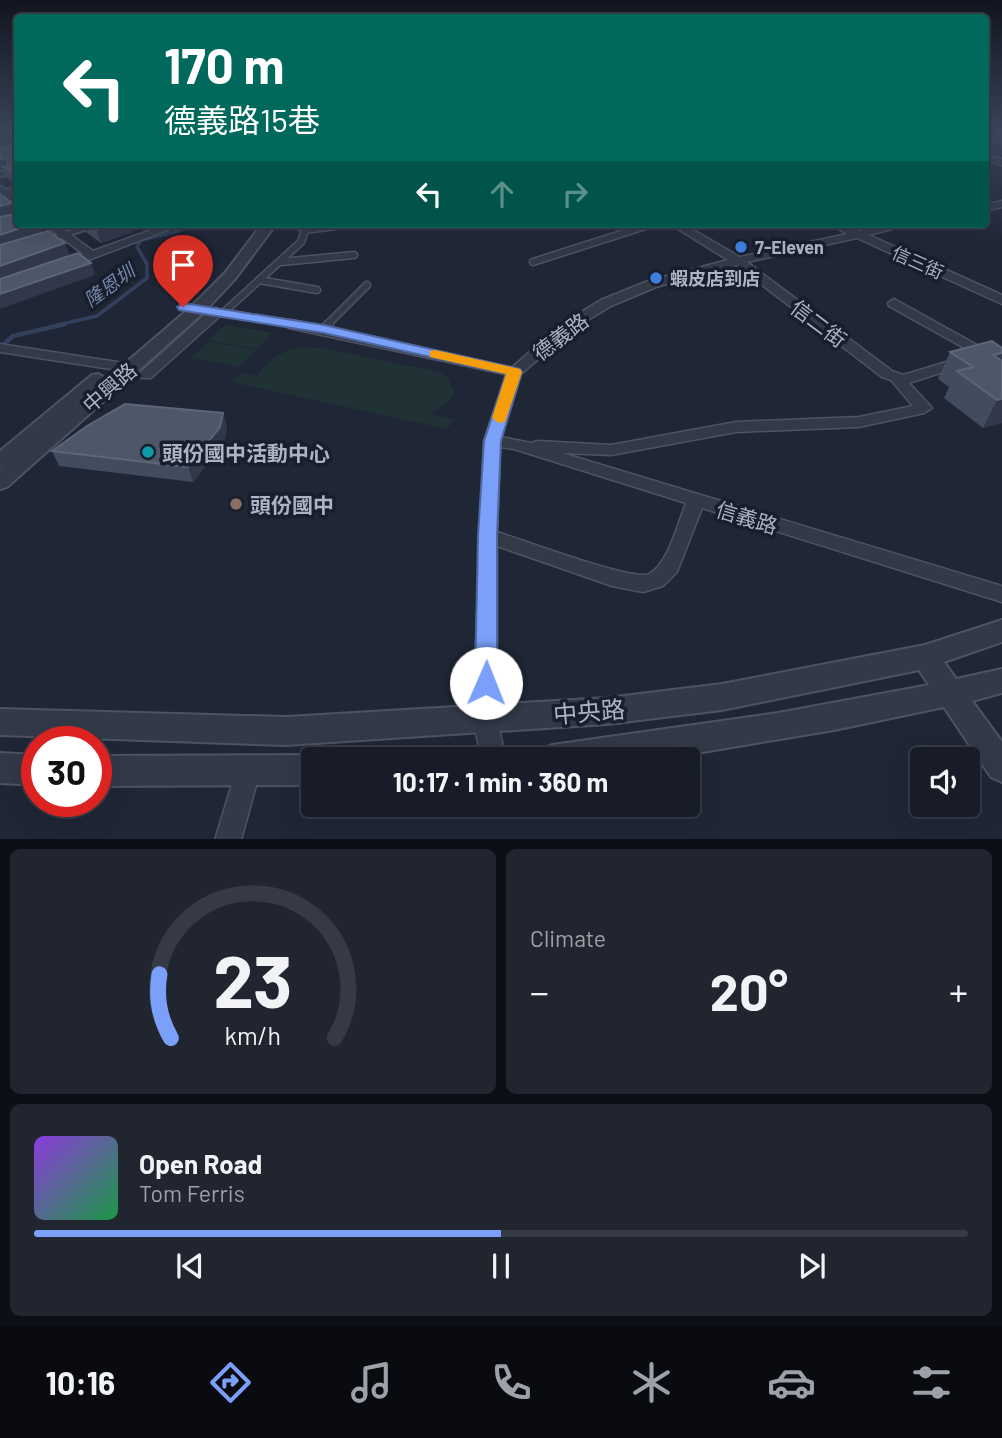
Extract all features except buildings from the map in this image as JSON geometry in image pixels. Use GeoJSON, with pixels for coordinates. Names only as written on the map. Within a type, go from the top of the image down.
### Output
{"type":"FeatureCollection","features":[{"type":"Feature","properties":{"kind":"street"},"geometry":{"type":"LineString","coordinates":[[55,228],[93,256]]}},
{"type":"Feature","properties":{"kind":"street"},"geometry":{"type":"LineString","coordinates":[[26,246],[85,228]]}},
{"type":"Feature","properties":{"kind":"street"},"geometry":{"type":"LineString","coordinates":[[53,270],[167,228]]}},
{"type":"Feature","properties":{"kind":"street","name":"中興路"},"geometry":{"type":"LineString","coordinates":[[191,308],[252,228]]}},
{"type":"Feature","properties":{"kind":"street","name":"中興路"},"geometry":{"type":"LineString","coordinates":[[0,482],[130,370],[191,308],[230,276],[266,228]]}},
{"type":"Feature","properties":{"kind":"street","name":"信二街"},"geometry":{"type":"LineString","coordinates":[[515,444],[611,450],[736,427],[859,422],[924,408],[900,379],[887,374],[738,261],[682,228]]}},
{"type":"Feature","properties":{"kind":"street","name":"信三街"},"geometry":{"type":"LineString","coordinates":[[843,228],[1002,300]]}},
{"type":"Feature","properties":{"kind":"street","name":"德義路"},"geometry":{"type":"LineString","coordinates":[[491,747],[485,720],[492,441],[514,372],[565,328],[606,303],[652,284],[738,261],[885,228]]}},
{"type":"Feature","properties":{"kind":"street"},"geometry":{"type":"LineString","coordinates":[[894,303],[1002,365]]}},
{"type":"Feature","properties":{"kind":"street"},"geometry":{"type":"LineString","coordinates":[[0,348],[130,370],[220,313]]}},
{"type":"Feature","properties":{"kind":"street"},"geometry":{"type":"LineString","coordinates":[[900,379],[983,355]]}},
{"type":"Feature","properties":{"kind":"street","name":"中興路"},"geometry":{"type":"LineString","coordinates":[[0,462],[130,370]]}},
{"type":"Feature","properties":{"kind":"street","name":"信義路"},"geometry":{"type":"LineString","coordinates":[[492,441],[515,444],[1002,594]]}},
{"type":"Feature","properties":{"kind":"street"},"geometry":{"type":"LineString","coordinates":[[488,536],[612,578],[643,584],[656,580],[670,567],[696,501]]}},
{"type":"Feature","properties":{"kind":"street","name":"中央路"},"geometry":{"type":"LineString","coordinates":[[0,722],[286,731],[607,710],[722,697],[925,657],[1002,631]]}},
{"type":"Feature","properties":{"kind":"street"},"geometry":{"type":"LineString","coordinates":[[925,657],[1002,767]]}},
{"type":"Feature","properties":{"kind":"street","name":"中央路"},"geometry":{"type":"LineString","coordinates":[[648,747],[736,735],[951,694],[1002,681]]}},
{"type":"Feature","properties":{"kind":"street"},"geometry":{"type":"LineString","coordinates":[[0,768],[21,769]]}},
{"type":"Feature","properties":{"kind":"street"},"geometry":{"type":"LineString","coordinates":[[112,771],[301,770]]}},
{"type":"Feature","properties":{"kind":"street"},"geometry":{"type":"LineString","coordinates":[[228,839],[248,771]]}},
{"type":"Feature","properties":{"kind":"lane"},"geometry":{"type":"LineString","coordinates":[[302,228],[320,228]]}},
{"type":"Feature","properties":{"kind":"lane"},"geometry":{"type":"LineString","coordinates":[[533,261],[639,228]]}},
{"type":"Feature","properties":{"kind":"lane"},"geometry":{"type":"LineString","coordinates":[[220,313],[301,242],[305,230]]}},
{"type":"Feature","properties":{"kind":"lane"},"geometry":{"type":"LineString","coordinates":[[281,261],[354,255]]}},
{"type":"Feature","properties":{"kind":"lane"},"geometry":{"type":"LineString","coordinates":[[259,280],[317,290]]}},
{"type":"Feature","properties":{"kind":"lane"},"geometry":{"type":"LineString","coordinates":[[324,329],[366,285]]}},
{"type":"Feature","properties":{"kind":"lane"},"geometry":{"type":"LineString","coordinates":[[191,308],[324,329],[514,372]]}},
{"type":"Feature","properties":{"kind":"shaded area"},"geometry":{"type":"Polygon","coordinates":[[[225,325],[272,333],[257,349],[209,340],[225,325]]]}},
{"type":"Feature","properties":{"kind":"shaded area"},"geometry":{"type":"Polygon","coordinates":[[[209,342],[256,350],[240,367],[191,358],[209,342]]]}},
{"type":"Feature","properties":{"kind":"shaded area"},"geometry":{"type":"Polygon","coordinates":[[[304,347],[322,348],[438,372],[448,378],[454,391],[450,401],[431,414],[454,420],[447,429],[231,382],[241,373],[257,376],[277,356],[304,347]]]}},
{"type":"Feature","properties":{"kind":"waterway","name":"隆恩圳"},"geometry":{"type":"LineString","coordinates":[[57,325],[97,316],[147,278],[147,264],[137,247],[141,240],[185,228]]}},
{"type":"Feature","properties":{"kind":"waterway","name":"隆恩圳"},"geometry":{"type":"LineString","coordinates":[[0,348],[13,336],[65,324]]}},
{"type":"Feature","properties":{"kind":"slow traffic"},"geometry":{"type":"LineString","coordinates":[[435,354],[514,372],[499,418]]}},
{"type":"Feature","properties":{"kind":"place","name":"7-Eleven"},"geometry":{"type":"Point","coordinates":[741,247]}},
{"type":"Feature","properties":{"kind":"place","name":"蝦皮店到店"},"geometry":{"type":"Point","coordinates":[656,278]}},
{"type":"Feature","properties":{"kind":"place","name":"頭份國中活動中心"},"geometry":{"type":"Point","coordinates":[148,452]}},
{"type":"Feature","properties":{"kind":"place","name":"頭份國中"},"geometry":{"type":"Point","coordinates":[236,504]}},
{"type":"Feature","properties":{"kind":"route"},"geometry":{"type":"LineString","coordinates":[[183,307],[324,329],[514,372],[492,441],[486,683]]}}]}
